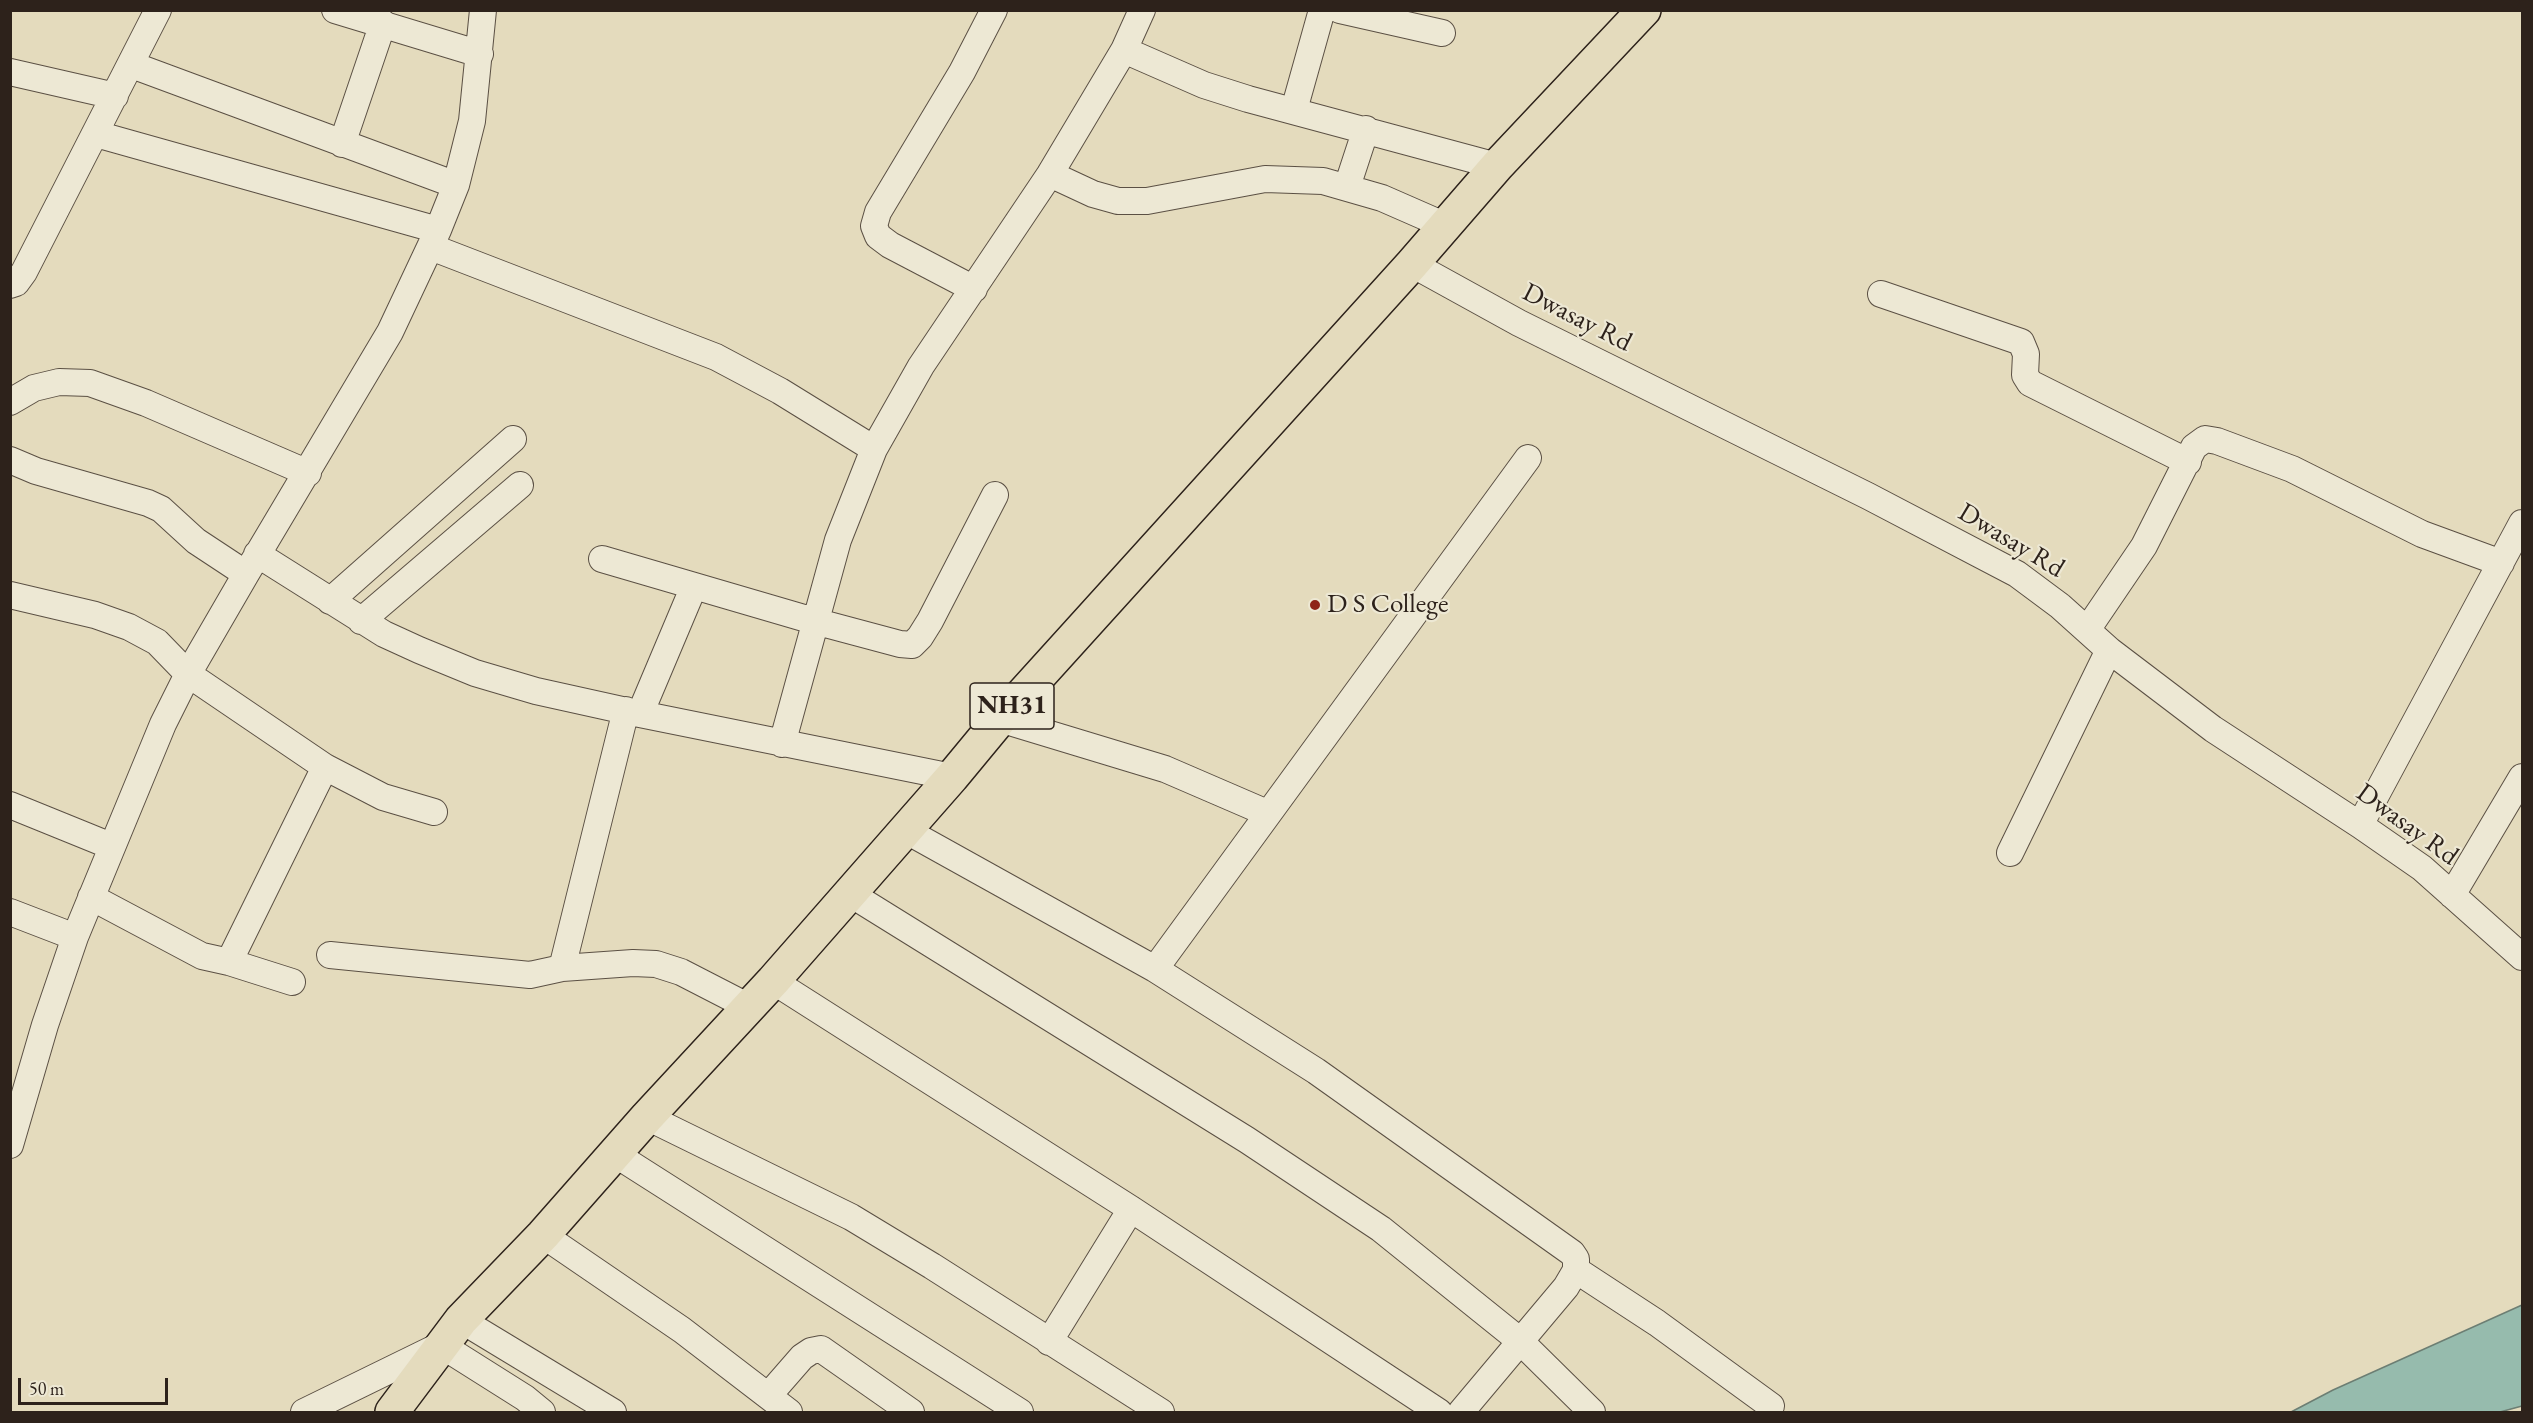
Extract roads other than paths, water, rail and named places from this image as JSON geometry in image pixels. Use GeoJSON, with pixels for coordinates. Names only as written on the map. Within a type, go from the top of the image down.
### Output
{"type":"FeatureCollection","features":[{"type":"Feature","properties":{"kind":"highway","name":"NH31"},"geometry":{"type":"LineString","coordinates":[[392,1413],[451,1332],[773,981],[906,831],[1000,719],[1412,264],[1497,166],[1643,11]]}},
{"type":"Feature","properties":{"kind":"street"},"geometry":{"type":"LineString","coordinates":[[10,285],[16,284],[24,272],[132,65],[158,10]]}},
{"type":"Feature","properties":{"kind":"street"},"geometry":{"type":"LineString","coordinates":[[335,10],[480,54]]}},
{"type":"Feature","properties":{"kind":"street"},"geometry":{"type":"LineString","coordinates":[[10,1145],[45,1025],[75,937],[163,724],[188,675],[252,564],[390,332],[435,239],[456,185],[472,121],[483,10]]}},
{"type":"Feature","properties":{"kind":"street"},"geometry":{"type":"LineString","coordinates":[[974,289],[890,245],[878,236],[874,226],[878,212],[962,72],[993,10]]}},
{"type":"Feature","properties":{"kind":"street"},"geometry":{"type":"LineString","coordinates":[[782,744],[838,540],[874,449],[921,366],[1050,174],[1124,50],[1142,10]]}},
{"type":"Feature","properties":{"kind":"street"},"geometry":{"type":"LineString","coordinates":[[1294,110],[1322,10]]}},
{"type":"Feature","properties":{"kind":"street"},"geometry":{"type":"LineString","coordinates":[[1340,10],[1442,33]]}},
{"type":"Feature","properties":{"kind":"street"},"geometry":{"type":"LineString","coordinates":[[342,144],[383,23]]}},
{"type":"Feature","properties":{"kind":"street"},"geometry":{"type":"LineString","coordinates":[[1124,50],[1204,85],[1248,99],[1497,166]]}},
{"type":"Feature","properties":{"kind":"street"},"geometry":{"type":"LineString","coordinates":[[132,65],[456,185]]}},
{"type":"Feature","properties":{"kind":"street"},"geometry":{"type":"LineString","coordinates":[[10,72],[115,96]]}},
{"type":"Feature","properties":{"kind":"street"},"geometry":{"type":"LineString","coordinates":[[1347,186],[1366,129]]}},
{"type":"Feature","properties":{"kind":"street"},"geometry":{"type":"LineString","coordinates":[[96,134],[435,239],[716,357],[780,391],[874,449]]}},
{"type":"Feature","properties":{"kind":"street"},"geometry":{"type":"LineString","coordinates":[[1050,174],[1093,194],[1118,201],[1148,201],[1265,179],[1323,181],[1347,186],[1446,226]]}},
{"type":"Feature","properties":{"kind":"street","name":"Dwasay Rd"},"geometry":{"type":"LineString","coordinates":[[1412,264],[1519,323],[1868,496],[2017,574],[2060,606],[2109,650],[2213,729],[2422,868],[2523,957]]}},
{"type":"Feature","properties":{"kind":"street"},"geometry":{"type":"LineString","coordinates":[[1881,294],[2021,342],[2026,354],[2025,375],[2030,383],[2188,462]]}},
{"type":"Feature","properties":{"kind":"street"},"geometry":{"type":"LineString","coordinates":[[10,402],[34,388],[59,382],[90,383],[146,403],[308,472]]}},
{"type":"Feature","properties":{"kind":"street"},"geometry":{"type":"LineString","coordinates":[[330,601],[513,439]]}},
{"type":"Feature","properties":{"kind":"street"},"geometry":{"type":"LineString","coordinates":[[2087,630],[2144,546],[2200,441],[2210,439],[2292,469],[2422,534],[2501,562]]}},
{"type":"Feature","properties":{"kind":"street"},"geometry":{"type":"LineString","coordinates":[[1155,969],[1528,458]]}},
{"type":"Feature","properties":{"kind":"street"},"geometry":{"type":"LineString","coordinates":[[10,460],[36,471],[148,502],[161,509],[196,541],[218,557],[252,564],[330,601],[361,621],[419,650],[476,672],[536,691],[782,744],[952,777]]}},
{"type":"Feature","properties":{"kind":"street"},"geometry":{"type":"LineString","coordinates":[[361,621],[520,485]]}},
{"type":"Feature","properties":{"kind":"street"},"geometry":{"type":"LineString","coordinates":[[602,559],[814,621],[900,644],[912,645],[920,638],[930,621],[995,495]]}},
{"type":"Feature","properties":{"kind":"street"},"geometry":{"type":"LineString","coordinates":[[2360,825],[2523,523]]}},
{"type":"Feature","properties":{"kind":"street"},"geometry":{"type":"LineString","coordinates":[[562,968],[633,712],[694,586]]}},
{"type":"Feature","properties":{"kind":"street"},"geometry":{"type":"LineString","coordinates":[[10,595],[95,615],[129,627],[157,642],[188,675],[325,767],[383,797],[434,812]]}},
{"type":"Feature","properties":{"kind":"street"},"geometry":{"type":"LineString","coordinates":[[2010,853],[2109,650]]}},
{"type":"Feature","properties":{"kind":"street"},"geometry":{"type":"LineString","coordinates":[[1000,719],[1165,769],[1267,813]]}},
{"type":"Feature","properties":{"kind":"street"},"geometry":{"type":"LineString","coordinates":[[228,962],[325,767]]}},
{"type":"Feature","properties":{"kind":"street"},"geometry":{"type":"LineString","coordinates":[[2452,895],[2523,777]]}},
{"type":"Feature","properties":{"kind":"street"},"geometry":{"type":"LineString","coordinates":[[10,805],[111,846]]}},
{"type":"Feature","properties":{"kind":"street"},"geometry":{"type":"LineString","coordinates":[[906,831],[1155,969],[1316,1071],[1572,1253],[1576,1259],[1575,1270],[1566,1287],[1519,1340],[1461,1413]]}},
{"type":"Feature","properties":{"kind":"street"},"geometry":{"type":"LineString","coordinates":[[849,893],[1294,1171],[1381,1229],[1519,1340],[1592,1413]]}},
{"type":"Feature","properties":{"kind":"street"},"geometry":{"type":"LineString","coordinates":[[91,897],[202,956],[292,982]]}},
{"type":"Feature","properties":{"kind":"street"},"geometry":{"type":"LineString","coordinates":[[10,912],[75,937]]}},
{"type":"Feature","properties":{"kind":"street"},"geometry":{"type":"LineString","coordinates":[[330,955],[530,975],[562,968],[633,963],[656,964],[681,972],[749,1007]]}},
{"type":"Feature","properties":{"kind":"street"},"geometry":{"type":"LineString","coordinates":[[773,981],[1131,1209],[1439,1413]]}},
{"type":"Feature","properties":{"kind":"street"},"geometry":{"type":"LineString","coordinates":[[647,1117],[851,1217],[990,1302],[1161,1413]]}},
{"type":"Feature","properties":{"kind":"street"},"geometry":{"type":"LineString","coordinates":[[615,1154],[1020,1413]]}},
{"type":"Feature","properties":{"kind":"street"},"geometry":{"type":"LineString","coordinates":[[1049,1342],[1131,1209]]}},
{"type":"Feature","properties":{"kind":"street"},"geometry":{"type":"LineString","coordinates":[[543,1234],[682,1330],[780,1407],[802,1357],[811,1350],[821,1349],[911,1413]]}},
{"type":"Feature","properties":{"kind":"street"},"geometry":{"type":"LineString","coordinates":[[1575,1270],[1658,1323],[1771,1406]]}},
{"type":"Feature","properties":{"kind":"street"},"geometry":{"type":"LineString","coordinates":[[304,1413],[451,1332]]}},
{"type":"Feature","properties":{"kind":"street"},"geometry":{"type":"LineString","coordinates":[[451,1332],[542,1413]]}},
{"type":"Feature","properties":{"kind":"street"},"geometry":{"type":"LineString","coordinates":[[451,1332],[613,1413]]}},
{"type":"Feature","properties":{"kind":"place","name":"D S College"},"geometry":{"type":"Point","coordinates":[1315,605]}}]}
